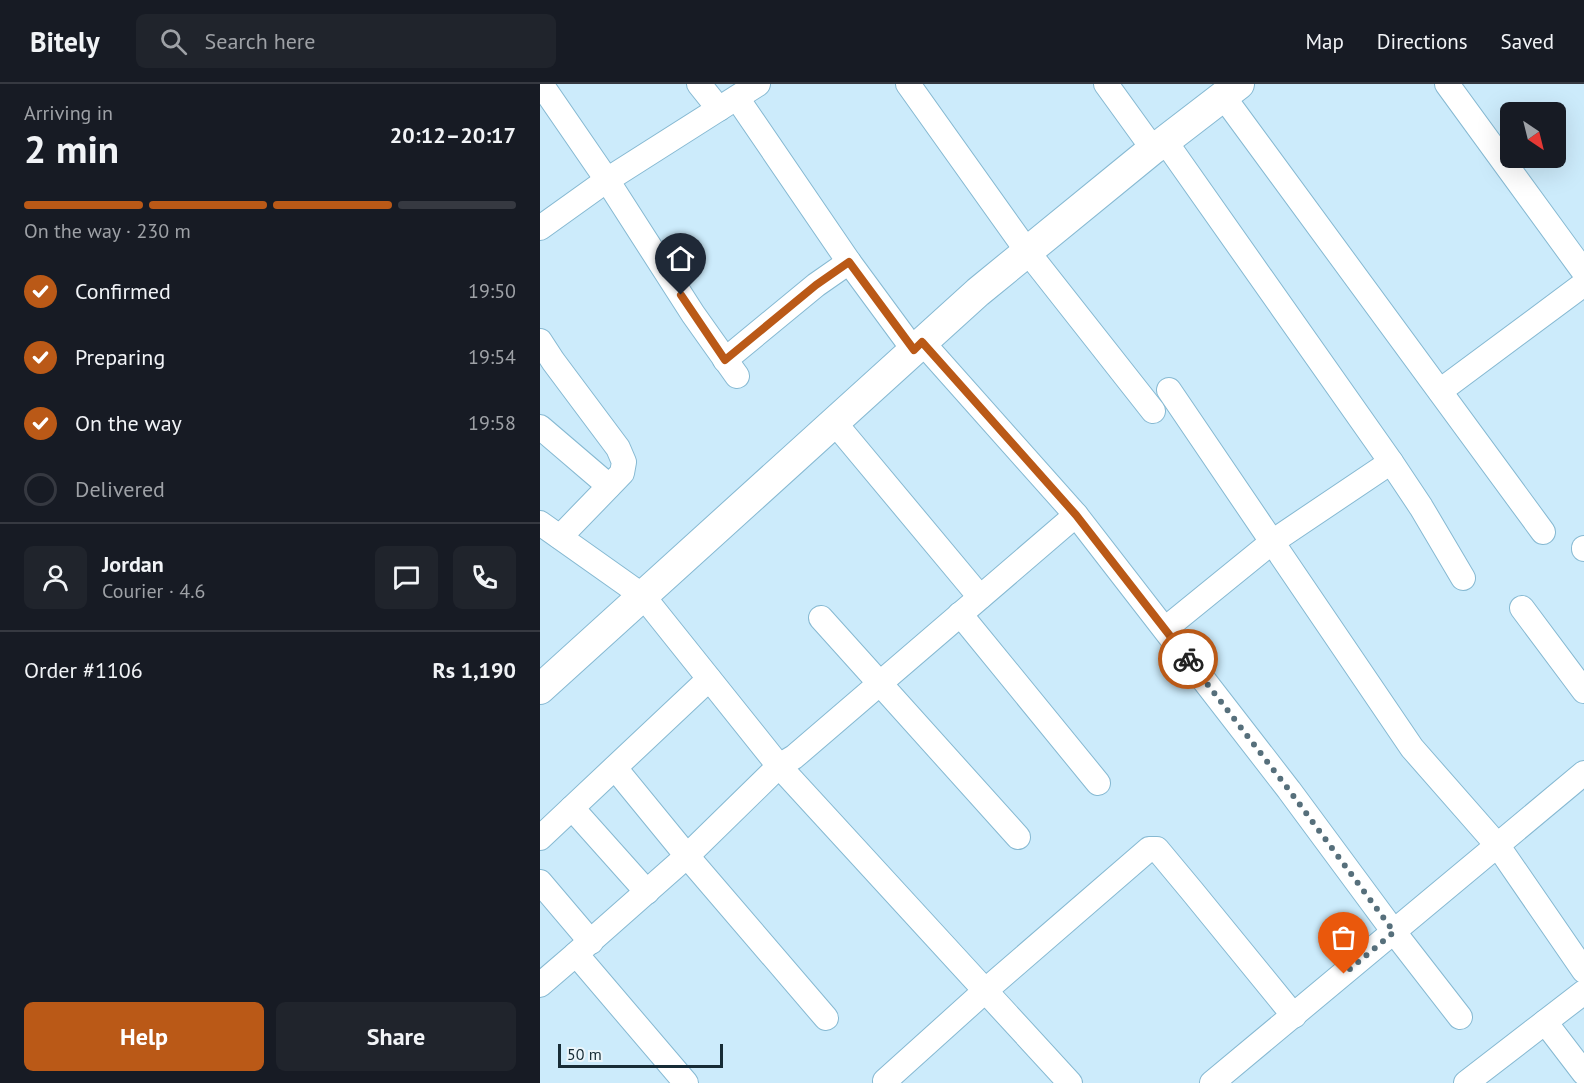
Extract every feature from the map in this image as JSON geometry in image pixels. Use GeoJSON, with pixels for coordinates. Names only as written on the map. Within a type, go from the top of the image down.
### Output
{"type":"FeatureCollection","features":[{"type":"Feature","properties":{"kind":"street"},"geometry":{"type":"LineString","coordinates":[[541,84],[731,368],[816,285],[849,262]]}},
{"type":"Feature","properties":{"kind":"street"},"geometry":{"type":"LineString","coordinates":[[699,84],[728,103],[849,262],[918,346],[1076,515],[1289,790],[1460,1017]]}},
{"type":"Feature","properties":{"kind":"street"},"geometry":{"type":"LineString","coordinates":[[540,228],[607,180],[758,84]]}},
{"type":"Feature","properties":{"kind":"street"},"geometry":{"type":"LineString","coordinates":[[908,84],[1027,251],[1154,411]]}},
{"type":"Feature","properties":{"kind":"street"},"geometry":{"type":"LineString","coordinates":[[1106,84],[1159,145],[1391,462],[1463,578]]}},
{"type":"Feature","properties":{"kind":"street"},"geometry":{"type":"LineString","coordinates":[[1447,84],[1584,272]]}},
{"type":"Feature","properties":{"kind":"street"},"geometry":{"type":"LineString","coordinates":[[540,689],[918,346],[1027,251],[1231,90],[1360,283],[1543,531]]}},
{"type":"Feature","properties":{"kind":"street"},"geometry":{"type":"LineString","coordinates":[[1440,391],[1584,284]]}},
{"type":"Feature","properties":{"kind":"street"},"geometry":{"type":"LineString","coordinates":[[540,341],[618,448],[624,462],[622,473],[560,537]]}},
{"type":"Feature","properties":{"kind":"street"},"geometry":{"type":"LineString","coordinates":[[1169,390],[1412,748],[1498,846],[1584,971]]}},
{"type":"Feature","properties":{"kind":"street"},"geometry":{"type":"LineString","coordinates":[[834,422],[980,597]]}},
{"type":"Feature","properties":{"kind":"street"},"geometry":{"type":"LineString","coordinates":[[540,427],[609,486]]}},
{"type":"Feature","properties":{"kind":"street"},"geometry":{"type":"LineString","coordinates":[[1165,629],[1272,542],[1391,462]]}},
{"type":"Feature","properties":{"kind":"street"},"geometry":{"type":"LineString","coordinates":[[541,982],[584,948],[687,856],[779,766],[794,757],[1076,515]]}},
{"type":"Feature","properties":{"kind":"street"},"geometry":{"type":"LineString","coordinates":[[540,523],[643,596],[779,766],[1070,1083]]}},
{"type":"Feature","properties":{"kind":"street"},"geometry":{"type":"LineString","coordinates":[[1522,608],[1584,691]]}},
{"type":"Feature","properties":{"kind":"street"},"geometry":{"type":"LineString","coordinates":[[960,614],[1098,783]]}},
{"type":"Feature","properties":{"kind":"street"},"geometry":{"type":"LineString","coordinates":[[821,618],[1018,837]]}},
{"type":"Feature","properties":{"kind":"street"},"geometry":{"type":"LineString","coordinates":[[540,838],[709,679]]}},
{"type":"Feature","properties":{"kind":"street"},"geometry":{"type":"LineString","coordinates":[[615,768],[826,1018]]}},
{"type":"Feature","properties":{"kind":"street"},"geometry":{"type":"LineString","coordinates":[[1212,1083],[1584,773]]}},
{"type":"Feature","properties":{"kind":"street"},"geometry":{"type":"LineString","coordinates":[[572,808],[646,892]]}},
{"type":"Feature","properties":{"kind":"street"},"geometry":{"type":"LineString","coordinates":[[885,1082],[986,990],[1149,849],[1157,849],[1293,1016]]}},
{"type":"Feature","properties":{"kind":"street"},"geometry":{"type":"LineString","coordinates":[[540,882],[584,948],[686,1083]]}},
{"type":"Feature","properties":{"kind":"street"},"geometry":{"type":"LineString","coordinates":[[1466,1083],[1584,992]]}},
{"type":"Feature","properties":{"kind":"street"},"geometry":{"type":"LineString","coordinates":[[1545,1022],[1584,1074]]}},
{"type":"Feature","properties":{"kind":"way so far"},"geometry":{"type":"LineString","coordinates":[[1188,659],[1394,932],[1344,974]]}},
{"type":"Feature","properties":{"kind":"route"},"geometry":{"type":"LineString","coordinates":[[681,295],[725,360],[816,285],[849,262],[914,350],[922,342],[1076,515],[1188,659]]}}]}
